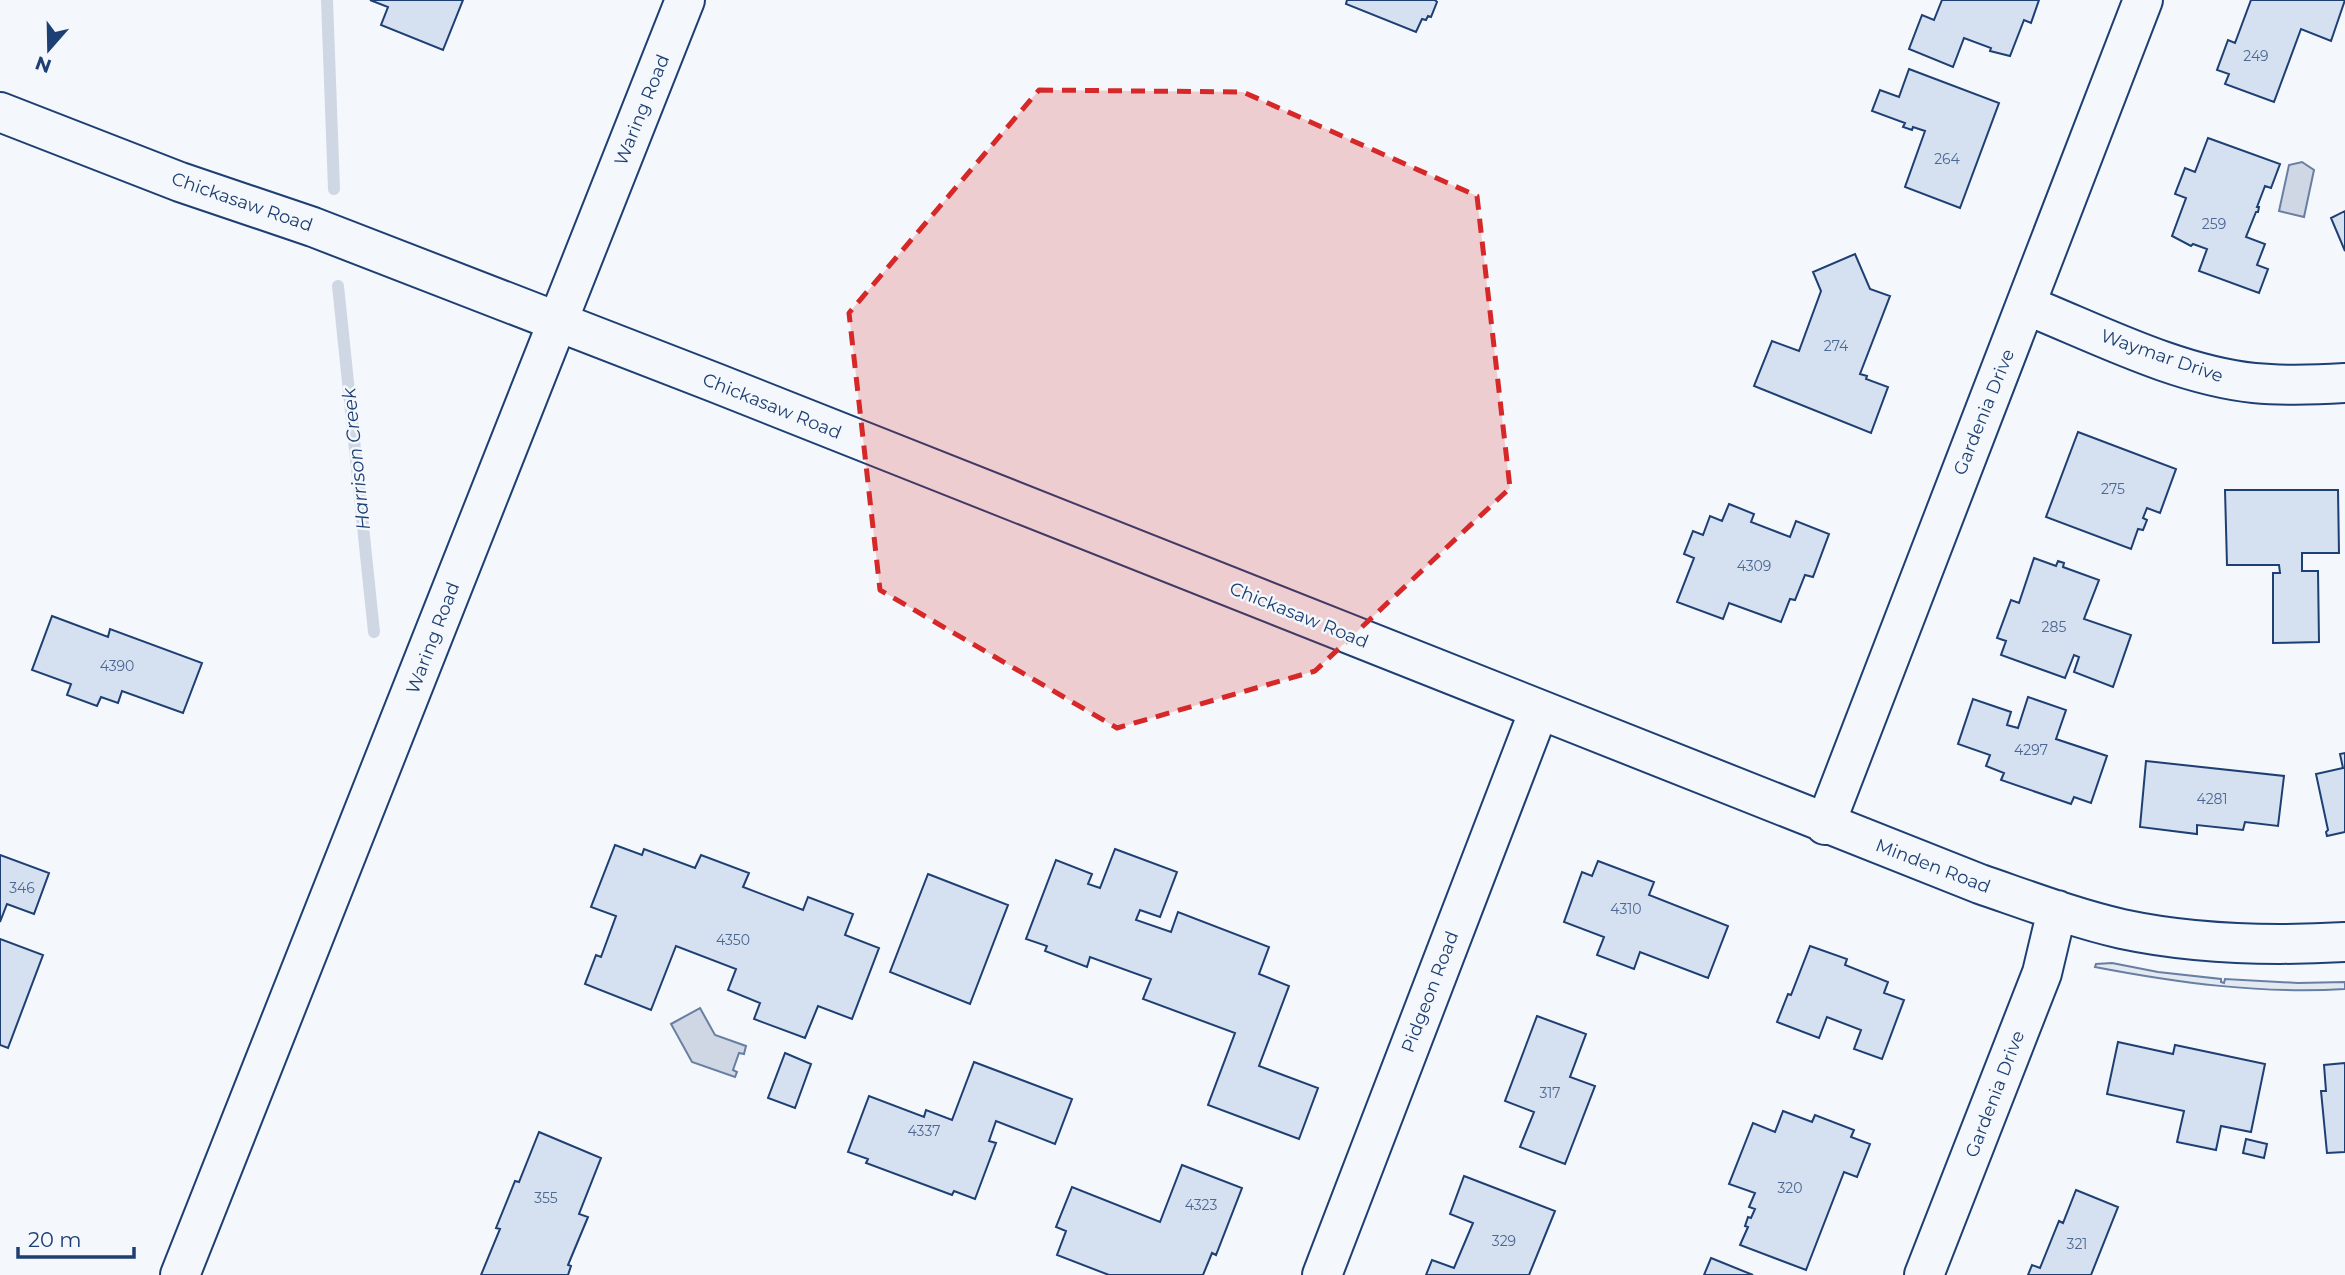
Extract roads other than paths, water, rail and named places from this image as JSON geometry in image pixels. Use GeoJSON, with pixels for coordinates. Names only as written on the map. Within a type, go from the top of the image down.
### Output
{"type":"FeatureCollection","features":[{"type":"Feature","properties":{"kind":"street","name":"Waring Road"},"geometry":{"type":"LineString","coordinates":[[180,1275],[685,0]]}},
{"type":"Feature","properties":{"kind":"street","name":"Gardenia Drive"},"geometry":{"type":"LineString","coordinates":[[1825,825],[2143,0]]}},
{"type":"Feature","properties":{"kind":"street","name":"Chickasaw Road"},"geometry":{"type":"LineString","coordinates":[[0,112],[180,182],[313,227],[558,322],[1539,710]]}},
{"type":"Feature","properties":{"kind":"street","name":"Waymar Drive"},"geometry":{"type":"LineString","coordinates":[[2026,305],[2158,358],[2209,375],[2252,383],[2298,386],[2345,383]]}},
{"type":"Feature","properties":{"kind":"street","name":"Minden Road"},"geometry":{"type":"LineString","coordinates":[[1539,710],[1980,884],[2123,929],[2210,941],[2310,944],[2345,942]]}},
{"type":"Feature","properties":{"kind":"street","name":"Pidgeon Road"},"geometry":{"type":"LineString","coordinates":[[1322,1275],[1539,710]]}},
{"type":"Feature","properties":{"kind":"street","name":"Gardenia Drive"},"geometry":{"type":"LineString","coordinates":[[1924,1275],[2042,973],[2057,910]]}},
{"type":"Feature","properties":{"kind":"waterway","name":"Harrison Creek"},"geometry":{"type":"LineString","coordinates":[[327,0],[334,189]]}},
{"type":"Feature","properties":{"kind":"waterway","name":"Harrison Creek"},"geometry":{"type":"LineString","coordinates":[[338,286],[374,632]]}}]}
